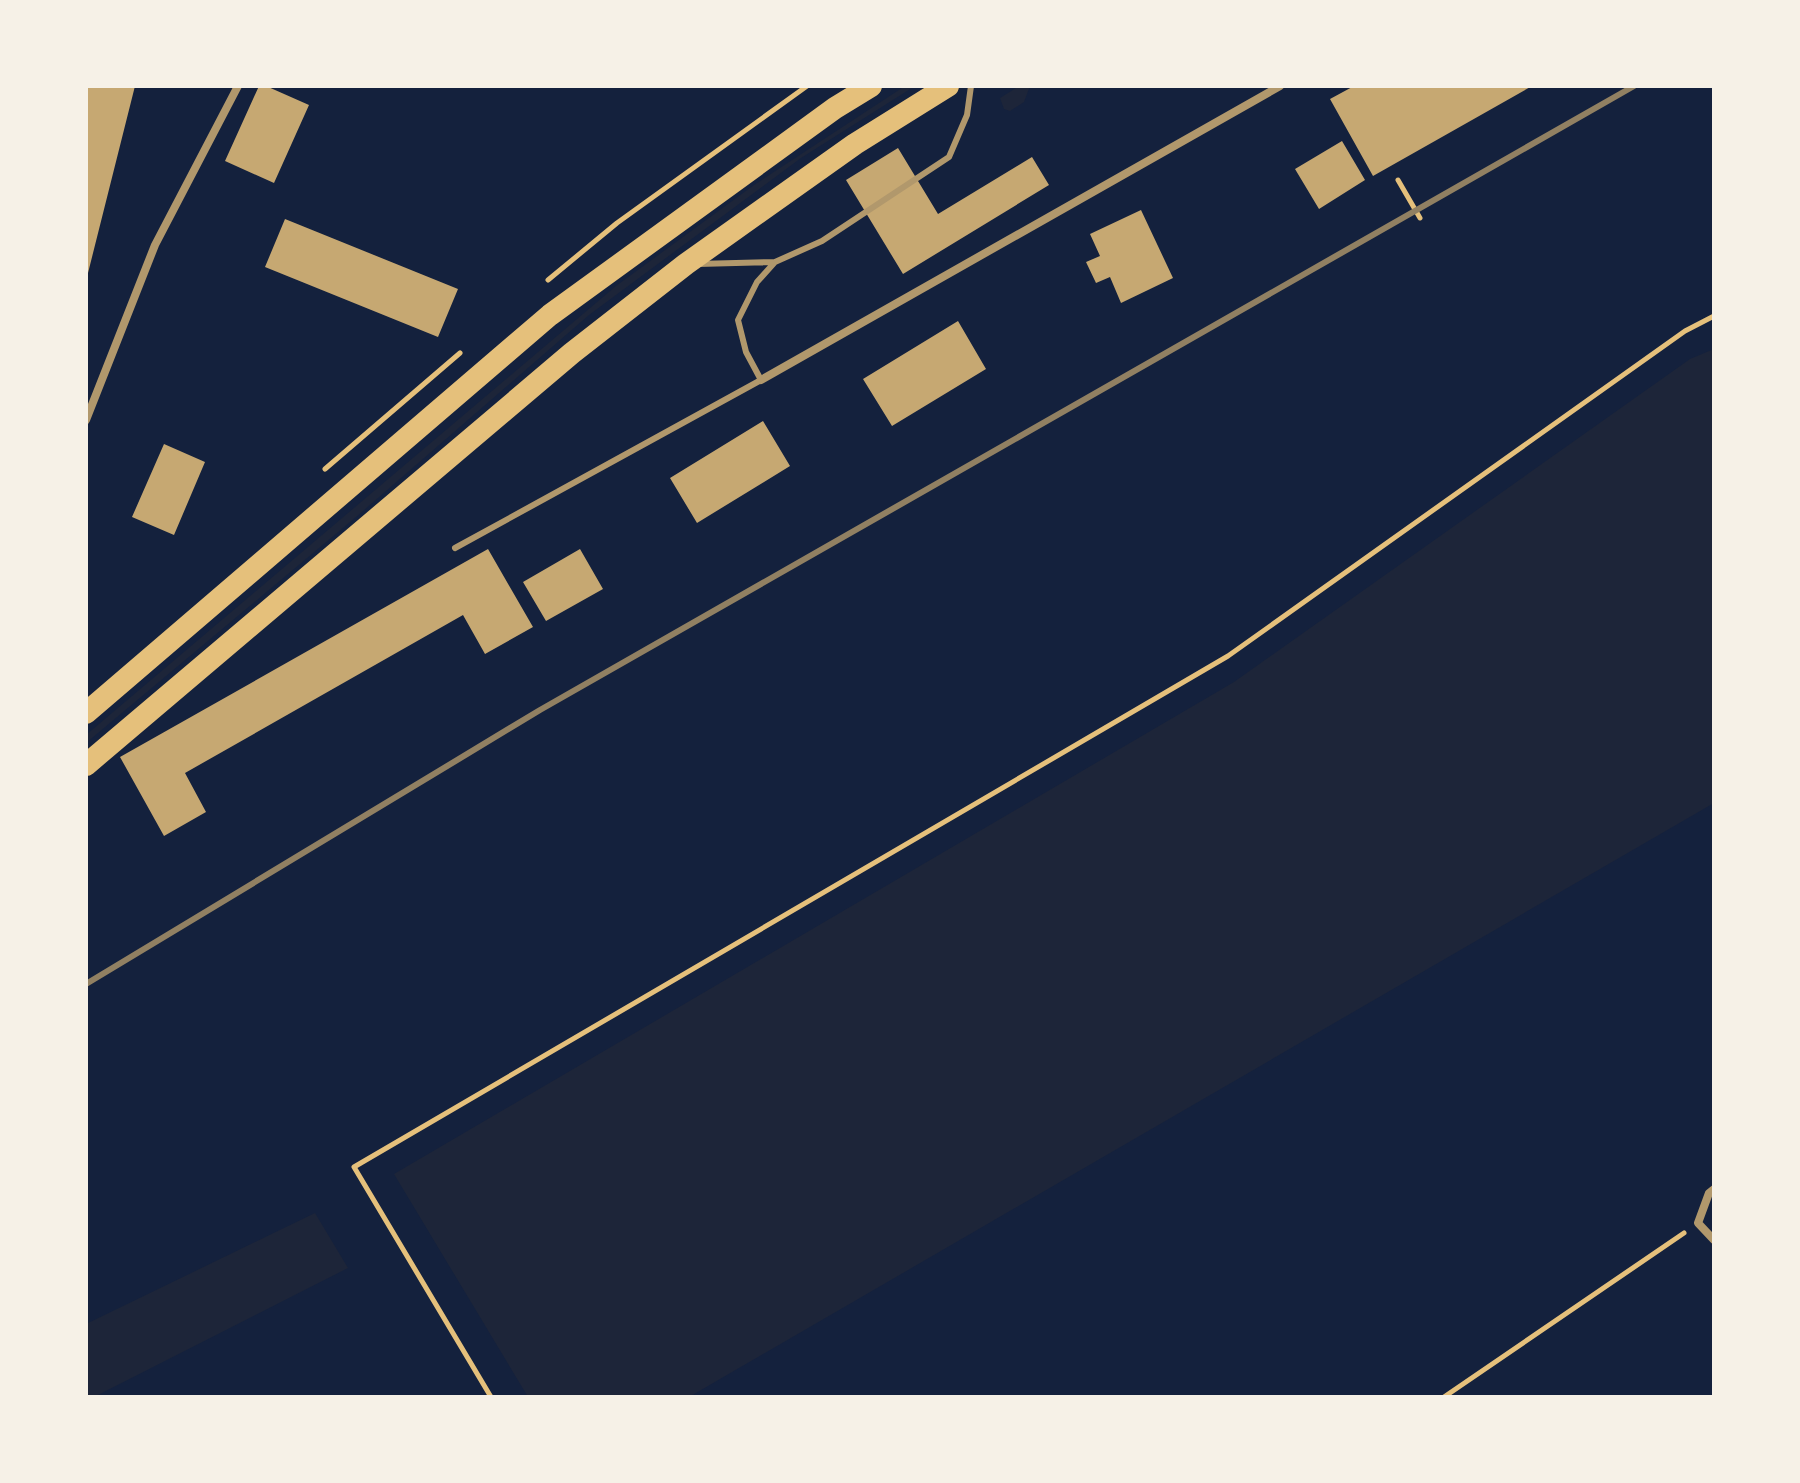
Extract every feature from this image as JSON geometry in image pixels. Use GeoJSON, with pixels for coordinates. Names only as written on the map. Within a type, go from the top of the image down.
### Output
{"type":"FeatureCollection","features":[{"type":"Feature","properties":{"kind":"highway"},"geometry":{"type":"LineString","coordinates":[[86,713],[550,315],[811,125],[871,86]]}},
{"type":"Feature","properties":{"kind":"highway"},"geometry":{"type":"LineString","coordinates":[[86,765],[548,373],[686,264],[855,144],[948,86]]}},
{"type":"Feature","properties":{"kind":"street"},"geometry":{"type":"LineString","coordinates":[[86,420],[155,245],[238,86]]}},
{"type":"Feature","properties":{"kind":"street"},"geometry":{"type":"LineString","coordinates":[[761,380],[1280,86]]}},
{"type":"Feature","properties":{"kind":"street"},"geometry":{"type":"LineString","coordinates":[[1714,1189],[1709,1193],[1698,1223],[1714,1240]]}},
{"type":"Feature","properties":{"kind":"lane"},"geometry":{"type":"LineString","coordinates":[[686,264],[775,262],[822,241],[949,157],[967,115],[971,86]]}},
{"type":"Feature","properties":{"kind":"lane"},"geometry":{"type":"LineString","coordinates":[[455,548],[761,380],[746,352],[738,320],[757,282],[775,262]]}},
{"type":"Feature","properties":{"kind":"path"},"geometry":{"type":"LineString","coordinates":[[1398,180],[1420,218]]}},
{"type":"Feature","properties":{"kind":"path"},"geometry":{"type":"LineString","coordinates":[[491,1397],[354,1167],[1228,656],[1685,331],[1714,316]]}},
{"type":"Feature","properties":{"kind":"path"},"geometry":{"type":"LineString","coordinates":[[1444,1397],[1698,1223]]}},
{"type":"Feature","properties":{"kind":"shaded area"},"geometry":{"type":"Polygon","coordinates":[[[905,86],[915,86],[801,158],[589,315],[356,517],[86,743],[86,735],[616,286],[754,185],[905,86]]]}},
{"type":"Feature","properties":{"kind":"shaded area"},"geometry":{"type":"Polygon","coordinates":[[[1019,86],[1030,86],[1024,102],[1010,111],[1004,109],[1000,98],[1019,86]]]}},
{"type":"Feature","properties":{"kind":"shaded area"},"geometry":{"type":"Polygon","coordinates":[[[1714,349],[1714,803],[689,1397],[528,1397],[394,1174],[1234,682],[1690,359],[1714,349]]]}},
{"type":"Feature","properties":{"kind":"shaded area"},"geometry":{"type":"Polygon","coordinates":[[[315,1213],[348,1268],[94,1397],[86,1397],[86,1324],[315,1213]]]}},
{"type":"Feature","properties":{"kind":"building"},"geometry":{"type":"Polygon","coordinates":[[[86,86],[135,86],[87,277],[86,277],[86,86]]]}},
{"type":"Feature","properties":{"kind":"building"},"geometry":{"type":"Polygon","coordinates":[[[259,86],[266,86],[309,105],[274,183],[225,161],[259,86]]]}},
{"type":"Feature","properties":{"kind":"building"},"geometry":{"type":"Polygon","coordinates":[[[1354,86],[1532,86],[1373,176],[1330,99],[1354,86]]]}},
{"type":"Feature","properties":{"kind":"building"},"geometry":{"type":"Polygon","coordinates":[[[1342,141],[1365,180],[1319,209],[1295,169],[1342,141]]]}},
{"type":"Feature","properties":{"kind":"building"},"geometry":{"type":"Polygon","coordinates":[[[898,148],[938,214],[1032,157],[1049,185],[903,274],[846,180],[898,148]]]}},
{"type":"Feature","properties":{"kind":"building"},"geometry":{"type":"Polygon","coordinates":[[[1141,210],[1173,278],[1121,303],[1110,277],[1096,283],[1086,262],[1100,256],[1090,234],[1141,210]]]}},
{"type":"Feature","properties":{"kind":"building"},"geometry":{"type":"Polygon","coordinates":[[[285,219],[458,289],[438,337],[265,267],[285,219]]]}},
{"type":"Feature","properties":{"kind":"building"},"geometry":{"type":"Polygon","coordinates":[[[958,321],[986,369],[892,426],[863,379],[958,321]]]}},
{"type":"Feature","properties":{"kind":"building"},"geometry":{"type":"Polygon","coordinates":[[[763,421],[790,466],[697,523],[670,478],[763,421]]]}},
{"type":"Feature","properties":{"kind":"building"},"geometry":{"type":"Polygon","coordinates":[[[164,444],[205,462],[174,535],[132,517],[164,444]]]}},
{"type":"Feature","properties":{"kind":"building"},"geometry":{"type":"Polygon","coordinates":[[[488,549],[533,627],[485,654],[463,615],[185,773],[206,812],[164,836],[120,757],[488,549]]]}},
{"type":"Feature","properties":{"kind":"building"},"geometry":{"type":"Polygon","coordinates":[[[580,549],[603,589],[546,621],[523,582],[580,549]]]}},
{"type":"Feature","properties":{"kind":"railway"},"geometry":{"type":"LineString","coordinates":[[86,984],[540,710],[1634,86]]}}]}
